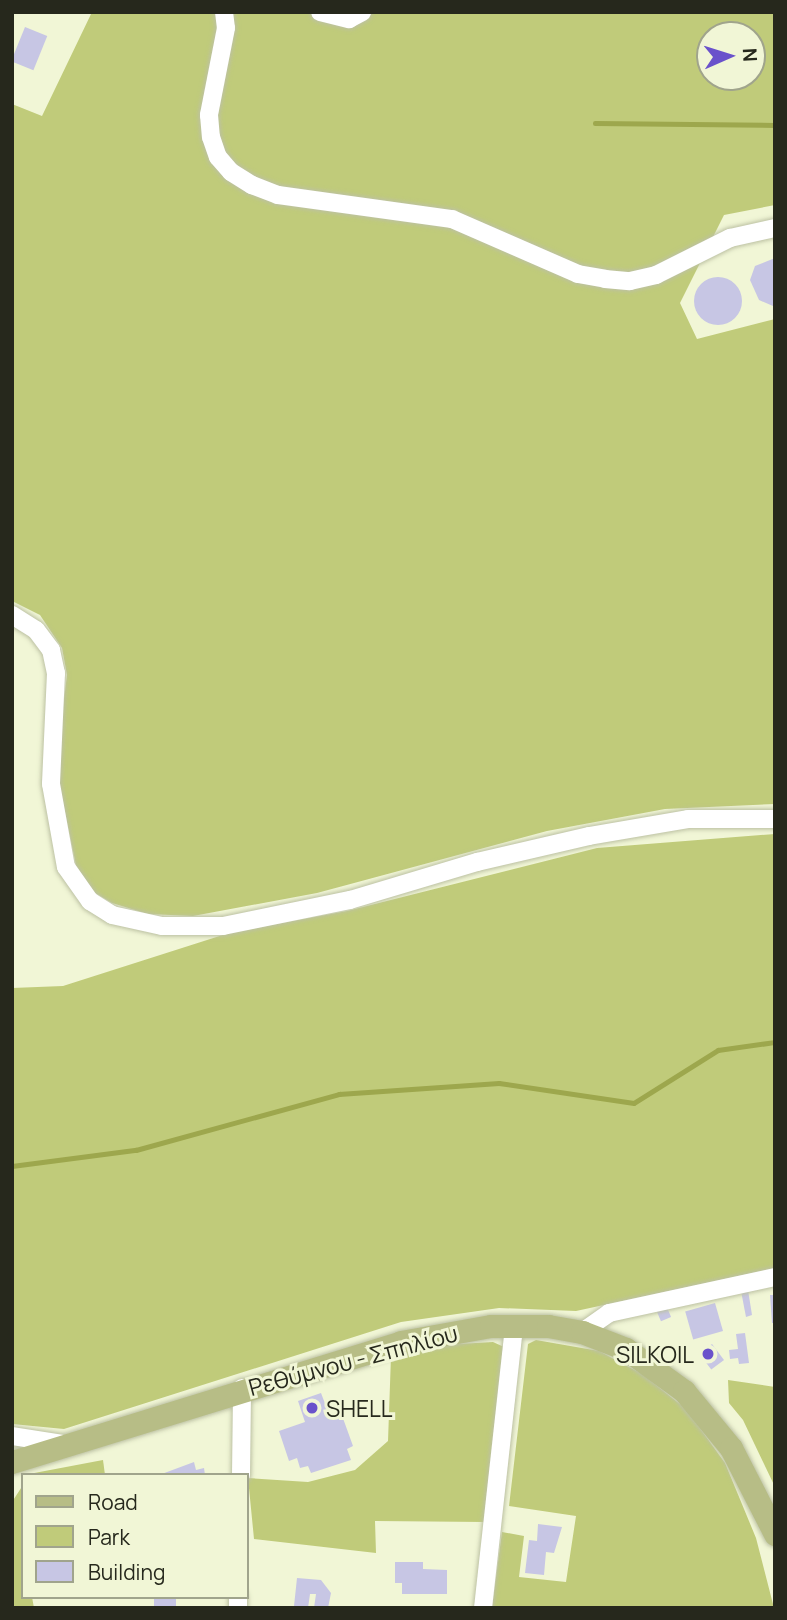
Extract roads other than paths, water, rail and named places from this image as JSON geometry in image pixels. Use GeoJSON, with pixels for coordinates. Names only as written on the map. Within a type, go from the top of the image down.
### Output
{"type":"FeatureCollection","features":[{"type":"Feature","properties":{"kind":"main road","name":"Ρεθύμνου - Σπηλίου"},"geometry":{"type":"LineString","coordinates":[[12,1462],[242,1388],[401,1342],[514,1325],[582,1332],[643,1358],[705,1412],[746,1472],[775,1534]]}},
{"type":"Feature","properties":{"kind":"street"},"geometry":{"type":"LineString","coordinates":[[224,12],[226,28],[209,116],[211,138],[231,172],[252,186],[278,195],[452,219],[578,274],[605,279],[630,281],[656,275],[730,238],[775,228]]}},
{"type":"Feature","properties":{"kind":"street"},"geometry":{"type":"LineString","coordinates":[[320,12],[349,19],[362,12]]}},
{"type":"Feature","properties":{"kind":"street"},"geometry":{"type":"LineString","coordinates":[[12,615],[36,630],[51,650],[56,673],[51,784],[66,867],[90,901],[112,915],[162,926],[223,926],[350,900],[477,862],[589,836],[688,820],[775,819]]}},
{"type":"Feature","properties":{"kind":"street"},"geometry":{"type":"LineString","coordinates":[[582,1332],[609,1313],[775,1277]]}},
{"type":"Feature","properties":{"kind":"street"},"geometry":{"type":"LineString","coordinates":[[483,1608],[514,1325]]}},
{"type":"Feature","properties":{"kind":"street"},"geometry":{"type":"LineString","coordinates":[[241,1473],[242,1388]]}},
{"type":"Feature","properties":{"kind":"street"},"geometry":{"type":"LineString","coordinates":[[12,1436],[63,1444]]}},
{"type":"Feature","properties":{"kind":"waterway"},"geometry":{"type":"LineString","coordinates":[[595,123],[775,125]]}},
{"type":"Feature","properties":{"kind":"waterway"},"geometry":{"type":"LineString","coordinates":[[12,1166],[136,1150],[339,1094],[499,1083],[634,1103],[718,1050],[775,1042]]}},
{"type":"Feature","properties":{"kind":"place","name":"SILKOIL"},"geometry":{"type":"Point","coordinates":[708,1354]}},
{"type":"Feature","properties":{"kind":"place","name":"SHELL"},"geometry":{"type":"Point","coordinates":[312,1408]}}]}
